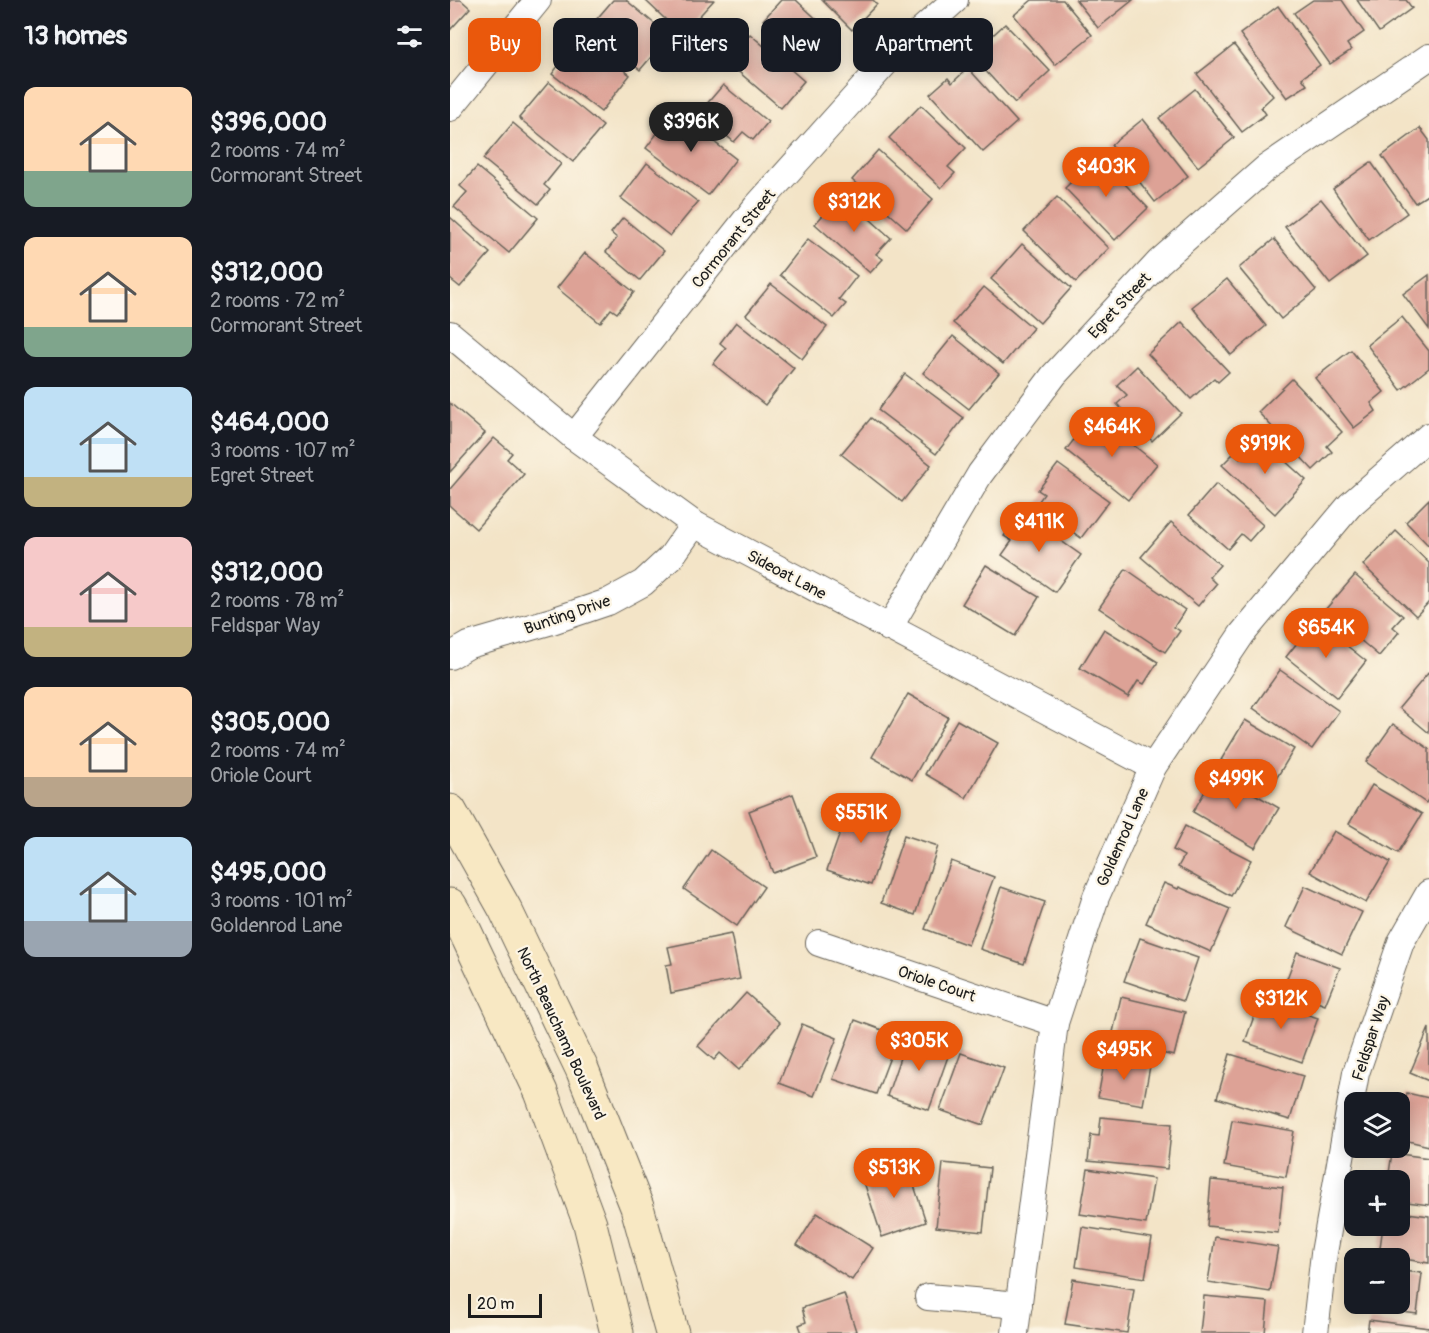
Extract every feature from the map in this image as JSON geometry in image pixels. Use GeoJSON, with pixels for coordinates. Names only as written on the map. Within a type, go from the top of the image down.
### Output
{"type":"FeatureCollection","features":[{"type":"Feature","properties":{"kind":"street"},"geometry":{"type":"LineString","coordinates":[[450,108],[538,0]]}},
{"type":"Feature","properties":{"kind":"street","name":"Cormorant Street"},"geometry":{"type":"LineString","coordinates":[[574,437],[756,207],[889,58],[955,0]]}},
{"type":"Feature","properties":{"kind":"street","name":"Egret Street"},"geometry":{"type":"LineString","coordinates":[[889,628],[980,474],[1054,375],[1159,262],[1266,168],[1429,57]]}},
{"type":"Feature","properties":{"kind":"street","name":"Sideoat Lane"},"geometry":{"type":"LineString","coordinates":[[450,334],[574,437],[694,524],[1153,767]]}},
{"type":"Feature","properties":{"kind":"street","name":"Goldenrod Lane"},"geometry":{"type":"LineString","coordinates":[[1015,1333],[1055,1023],[1096,897],[1153,767],[1242,634],[1350,505],[1429,436]]}},
{"type":"Feature","properties":{"kind":"street","name":"Bunting Drive"},"geometry":{"type":"LineString","coordinates":[[450,656],[469,645],[608,602],[643,583],[670,557],[694,524]]}},
{"type":"Feature","properties":{"kind":"street","name":"North Beauchamp Boulevard"},"geometry":{"type":"LineString","coordinates":[[450,811],[505,909],[582,1069],[637,1207],[672,1333]]}},
{"type":"Feature","properties":{"kind":"street","name":"Feldspar Way"},"geometry":{"type":"LineString","coordinates":[[1315,1333],[1324,1252],[1356,1073],[1401,942],[1429,893]]}},
{"type":"Feature","properties":{"kind":"street"},"geometry":{"type":"LineString","coordinates":[[450,905],[464,929],[541,1092],[590,1224],[617,1333]]}},
{"type":"Feature","properties":{"kind":"street","name":"Oriole Court"},"geometry":{"type":"LineString","coordinates":[[819,943],[1055,1023]]}},
{"type":"Feature","properties":{"kind":"street"},"geometry":{"type":"LineString","coordinates":[[928,1297],[1019,1305]]}},
{"type":"Feature","properties":{"kind":"building"},"geometry":{"type":"Polygon","coordinates":[[[450,0],[461,0],[470,8],[450,30],[450,0]]]}},
{"type":"Feature","properties":{"kind":"building"},"geometry":{"type":"Polygon","coordinates":[[[613,0],[626,0],[650,20],[650,58],[640,70],[638,68],[638,18],[598,18],[613,0]]]}},
{"type":"Feature","properties":{"kind":"building"},"geometry":{"type":"Polygon","coordinates":[[[645,0],[714,0],[698,18],[664,18],[645,0]]]}},
{"type":"Feature","properties":{"kind":"building"},"geometry":{"type":"Polygon","coordinates":[[[781,0],[796,0],[815,18],[765,18],[781,0]]]}},
{"type":"Feature","properties":{"kind":"building"},"geometry":{"type":"Polygon","coordinates":[[[822,0],[873,0],[877,4],[864,18],[853,18],[852,30],[822,0]]]}},
{"type":"Feature","properties":{"kind":"building"},"geometry":{"type":"Polygon","coordinates":[[[1032,0],[1063,0],[1092,35],[1055,65],[1014,15],[1032,0]]]}},
{"type":"Feature","properties":{"kind":"building"},"geometry":{"type":"Polygon","coordinates":[[[1076,0],[1133,0],[1098,28],[1076,0]]]}},
{"type":"Feature","properties":{"kind":"building"},"geometry":{"type":"Polygon","coordinates":[[[1313,0],[1342,0],[1364,32],[1347,44],[1351,50],[1330,64],[1294,13],[1313,0]]]}},
{"type":"Feature","properties":{"kind":"building"},"geometry":{"type":"Polygon","coordinates":[[[1357,0],[1406,0],[1412,8],[1379,32],[1357,0]]]}},
{"type":"Feature","properties":{"kind":"building"},"geometry":{"type":"Polygon","coordinates":[[[1278,6],[1320,65],[1302,78],[1307,85],[1287,98],[1240,34],[1278,6]]]}},
{"type":"Feature","properties":{"kind":"building"},"geometry":{"type":"Polygon","coordinates":[[[1005,24],[1050,71],[1015,103],[987,72],[993,72],[993,35],[1005,24]]]}},
{"type":"Feature","properties":{"kind":"building"},"geometry":{"type":"Polygon","coordinates":[[[749,35],[761,44],[761,72],[794,72],[804,81],[781,108],[739,72],[749,72],[749,35]]]}},
{"type":"Feature","properties":{"kind":"building"},"geometry":{"type":"Polygon","coordinates":[[[1234,45],[1273,96],[1261,107],[1266,114],[1242,132],[1197,74],[1234,45]]]}},
{"type":"Feature","properties":{"kind":"building"},"geometry":{"type":"Polygon","coordinates":[[[554,72],[626,72],[630,75],[601,112],[552,74],[554,72]]]}},
{"type":"Feature","properties":{"kind":"building"},"geometry":{"type":"Polygon","coordinates":[[[964,72],[972,72],[1017,122],[983,152],[930,94],[948,78],[952,83],[964,72]]]}},
{"type":"Feature","properties":{"kind":"building"},"geometry":{"type":"Polygon","coordinates":[[[549,82],[603,126],[573,162],[519,118],[549,82]]]}},
{"type":"Feature","properties":{"kind":"building"},"geometry":{"type":"Polygon","coordinates":[[[723,85],[768,122],[753,140],[743,132],[734,142],[699,113],[723,85]]]}},
{"type":"Feature","properties":{"kind":"building"},"geometry":{"type":"Polygon","coordinates":[[[1195,89],[1234,138],[1198,167],[1159,118],[1195,89]]]}},
{"type":"Feature","properties":{"kind":"building"},"geometry":{"type":"Polygon","coordinates":[[[921,105],[966,148],[948,167],[955,173],[941,188],[889,138],[921,105]]]}},
{"type":"Feature","properties":{"kind":"building"},"geometry":{"type":"Polygon","coordinates":[[[674,111],[736,159],[708,195],[646,148],[674,111]]]}},
{"type":"Feature","properties":{"kind":"building"},"geometry":{"type":"Polygon","coordinates":[[[1143,119],[1188,176],[1155,202],[1111,145],[1143,119]]]}},
{"type":"Feature","properties":{"kind":"building"},"geometry":{"type":"Polygon","coordinates":[[[513,123],[561,164],[544,185],[550,190],[538,204],[483,159],[513,123]]]}},
{"type":"Feature","properties":{"kind":"building"},"geometry":{"type":"Polygon","coordinates":[[[1420,128],[1429,140],[1429,194],[1415,203],[1382,156],[1420,128]]]}},
{"type":"Feature","properties":{"kind":"building"},"geometry":{"type":"Polygon","coordinates":[[[878,150],[933,199],[907,229],[852,180],[878,150]]]}},
{"type":"Feature","properties":{"kind":"building"},"geometry":{"type":"Polygon","coordinates":[[[1098,156],[1148,208],[1115,240],[1065,188],[1098,156]]]}},
{"type":"Feature","properties":{"kind":"building"},"geometry":{"type":"Polygon","coordinates":[[[1371,162],[1407,213],[1369,240],[1333,189],[1371,162]]]}},
{"type":"Feature","properties":{"kind":"building"},"geometry":{"type":"Polygon","coordinates":[[[647,163],[698,202],[670,236],[621,198],[647,163]]]}},
{"type":"Feature","properties":{"kind":"building"},"geometry":{"type":"Polygon","coordinates":[[[477,167],[538,218],[509,253],[454,207],[467,192],[460,186],[477,167]]]}},
{"type":"Feature","properties":{"kind":"building"},"geometry":{"type":"Polygon","coordinates":[[[842,194],[891,238],[876,254],[883,259],[870,273],[815,224],[842,194]]]}},
{"type":"Feature","properties":{"kind":"building"},"geometry":{"type":"Polygon","coordinates":[[[1057,197],[1109,248],[1076,282],[1024,231],[1057,197]]]}},
{"type":"Feature","properties":{"kind":"building"},"geometry":{"type":"Polygon","coordinates":[[[1321,199],[1367,256],[1330,284],[1285,227],[1321,199]]]}},
{"type":"Feature","properties":{"kind":"building"},"geometry":{"type":"Polygon","coordinates":[[[450,217],[490,253],[460,287],[450,279],[450,217]]]}},
{"type":"Feature","properties":{"kind":"building"},"geometry":{"type":"Polygon","coordinates":[[[623,218],[664,251],[640,280],[606,252],[617,238],[611,233],[623,218]]]}},
{"type":"Feature","properties":{"kind":"building"},"geometry":{"type":"Polygon","coordinates":[[[808,239],[857,276],[839,299],[846,304],[834,318],[780,275],[808,239]]]}},
{"type":"Feature","properties":{"kind":"building"},"geometry":{"type":"Polygon","coordinates":[[[1274,239],[1316,290],[1281,319],[1239,268],[1274,239]]]}},
{"type":"Feature","properties":{"kind":"building"},"geometry":{"type":"Polygon","coordinates":[[[1022,244],[1071,288],[1040,323],[991,279],[1022,244]]]}},
{"type":"Feature","properties":{"kind":"building"},"geometry":{"type":"Polygon","coordinates":[[[585,253],[634,292],[617,313],[611,309],[600,323],[557,288],[585,253]]]}},
{"type":"Feature","properties":{"kind":"building"},"geometry":{"type":"Polygon","coordinates":[[[1429,275],[1429,329],[1403,294],[1429,275]]]}},
{"type":"Feature","properties":{"kind":"building"},"geometry":{"type":"Polygon","coordinates":[[[1227,279],[1266,326],[1231,355],[1192,307],[1227,279]]]}},
{"type":"Feature","properties":{"kind":"building"},"geometry":{"type":"Polygon","coordinates":[[[771,284],[827,327],[802,359],[746,315],[771,284]]]}},
{"type":"Feature","properties":{"kind":"building"},"geometry":{"type":"Polygon","coordinates":[[[984,287],[1033,328],[1003,364],[953,323],[984,287]]]}},
{"type":"Feature","properties":{"kind":"building"},"geometry":{"type":"Polygon","coordinates":[[[1402,317],[1429,351],[1429,368],[1401,390],[1367,345],[1402,317]]]}},
{"type":"Feature","properties":{"kind":"building"},"geometry":{"type":"Polygon","coordinates":[[[736,322],[794,368],[765,405],[713,364],[726,348],[720,343],[736,322]]]}},
{"type":"Feature","properties":{"kind":"building"},"geometry":{"type":"Polygon","coordinates":[[[1182,322],[1229,372],[1218,382],[1214,378],[1191,399],[1148,354],[1182,322]]]}},
{"type":"Feature","properties":{"kind":"building"},"geometry":{"type":"Polygon","coordinates":[[[953,336],[999,373],[969,409],[923,373],[953,336]]]}},
{"type":"Feature","properties":{"kind":"building"},"geometry":{"type":"Polygon","coordinates":[[[1351,350],[1384,392],[1371,403],[1376,411],[1354,428],[1315,378],[1351,350]]]}},
{"type":"Feature","properties":{"kind":"building"},"geometry":{"type":"Polygon","coordinates":[[[1137,366],[1181,413],[1152,441],[1117,404],[1127,395],[1117,385],[1137,366]]]}},
{"type":"Feature","properties":{"kind":"building"},"geometry":{"type":"Polygon","coordinates":[[[905,374],[964,418],[936,454],[878,410],[905,374]]]}},
{"type":"Feature","properties":{"kind":"building"},"geometry":{"type":"Polygon","coordinates":[[[1292,379],[1342,432],[1327,446],[1332,452],[1313,470],[1258,412],[1292,379]]]}},
{"type":"Feature","properties":{"kind":"building"},"geometry":{"type":"Polygon","coordinates":[[[450,403],[485,433],[450,472],[450,403]]]}},
{"type":"Feature","properties":{"kind":"building"},"geometry":{"type":"Polygon","coordinates":[[[871,418],[931,465],[902,502],[841,454],[871,418]]]}},
{"type":"Feature","properties":{"kind":"building"},"geometry":{"type":"Polygon","coordinates":[[[1101,419],[1157,464],[1128,500],[1066,450],[1082,429],[1089,434],[1101,419]]]}},
{"type":"Feature","properties":{"kind":"building"},"geometry":{"type":"Polygon","coordinates":[[[1259,437],[1306,480],[1275,514],[1222,465],[1234,453],[1240,458],[1259,437]]]}},
{"type":"Feature","properties":{"kind":"building"},"geometry":{"type":"Polygon","coordinates":[[[494,438],[512,453],[507,459],[524,474],[476,529],[450,506],[450,489],[494,438]]]}},
{"type":"Feature","properties":{"kind":"building"},"geometry":{"type":"Polygon","coordinates":[[[1058,464],[1109,501],[1081,538],[1036,505],[1044,494],[1038,490],[1058,464]]]}},
{"type":"Feature","properties":{"kind":"building"},"geometry":{"type":"Polygon","coordinates":[[[1216,484],[1263,525],[1249,541],[1241,534],[1228,549],[1189,515],[1216,484]]]}},
{"type":"Feature","properties":{"kind":"building"},"geometry":{"type":"Polygon","coordinates":[[[1429,499],[1429,546],[1406,522],[1429,499]]]}},
{"type":"Feature","properties":{"kind":"building"},"geometry":{"type":"Polygon","coordinates":[[[1021,513],[1081,555],[1055,592],[1002,555],[1012,541],[1004,536],[1021,513]]]}},
{"type":"Feature","properties":{"kind":"building"},"geometry":{"type":"Polygon","coordinates":[[[1171,522],[1220,565],[1209,577],[1216,584],[1198,606],[1141,557],[1171,522]]]}},
{"type":"Feature","properties":{"kind":"building"},"geometry":{"type":"Polygon","coordinates":[[[1396,531],[1429,563],[1429,602],[1416,616],[1363,565],[1396,531]]]}},
{"type":"Feature","properties":{"kind":"building"},"geometry":{"type":"Polygon","coordinates":[[[986,565],[1039,597],[1015,636],[962,604],[986,565]]]}},
{"type":"Feature","properties":{"kind":"building"},"geometry":{"type":"Polygon","coordinates":[[[1126,569],[1185,610],[1174,627],[1180,631],[1165,652],[1099,608],[1126,569]]]}},
{"type":"Feature","properties":{"kind":"building"},"geometry":{"type":"Polygon","coordinates":[[[1355,575],[1403,616],[1393,627],[1399,632],[1379,656],[1325,610],[1355,575]]]}},
{"type":"Feature","properties":{"kind":"building"},"geometry":{"type":"Polygon","coordinates":[[[1315,620],[1366,661],[1337,698],[1286,657],[1315,620]]]}},
{"type":"Feature","properties":{"kind":"building"},"geometry":{"type":"Polygon","coordinates":[[[1104,629],[1158,662],[1144,684],[1138,681],[1128,697],[1080,668],[1104,629]]]}},
{"type":"Feature","properties":{"kind":"building"},"geometry":{"type":"Polygon","coordinates":[[[1280,670],[1339,711],[1312,749],[1253,708],[1280,670]]]}},
{"type":"Feature","properties":{"kind":"building"},"geometry":{"type":"Polygon","coordinates":[[[1429,672],[1429,733],[1399,708],[1429,672]]]}},
{"type":"Feature","properties":{"kind":"building"},"geometry":{"type":"Polygon","coordinates":[[[908,694],[948,717],[912,780],[872,757],[908,694]]]}},
{"type":"Feature","properties":{"kind":"building"},"geometry":{"type":"Polygon","coordinates":[[[957,720],[998,743],[966,798],[925,774],[957,720]]]}},
{"type":"Feature","properties":{"kind":"building"},"geometry":{"type":"Polygon","coordinates":[[[1245,720],[1294,749],[1270,789],[1221,760],[1245,720]]]}},
{"type":"Feature","properties":{"kind":"building"},"geometry":{"type":"Polygon","coordinates":[[[1393,724],[1429,749],[1429,798],[1426,803],[1366,762],[1393,724]]]}},
{"type":"Feature","properties":{"kind":"building"},"geometry":{"type":"Polygon","coordinates":[[[1216,772],[1279,808],[1255,848],[1193,812],[1216,772]]]}},
{"type":"Feature","properties":{"kind":"building"},"geometry":{"type":"Polygon","coordinates":[[[1372,785],[1422,814],[1398,853],[1349,824],[1372,785]]]}},
{"type":"Feature","properties":{"kind":"building"},"geometry":{"type":"Polygon","coordinates":[[[793,794],[816,857],[773,873],[749,811],[793,794]]]}},
{"type":"Feature","properties":{"kind":"building"},"geometry":{"type":"Polygon","coordinates":[[[851,802],[894,817],[871,885],[827,870],[851,802]]]}},
{"type":"Feature","properties":{"kind":"building"},"geometry":{"type":"Polygon","coordinates":[[[1185,826],[1251,860],[1231,896],[1178,867],[1184,856],[1173,850],[1185,826]]]}},
{"type":"Feature","properties":{"kind":"building"},"geometry":{"type":"Polygon","coordinates":[[[1334,831],[1390,862],[1366,903],[1310,872],[1334,831]]]}},
{"type":"Feature","properties":{"kind":"building"},"geometry":{"type":"Polygon","coordinates":[[[904,835],[938,846],[915,915],[881,903],[904,835]]]}},
{"type":"Feature","properties":{"kind":"building"},"geometry":{"type":"Polygon","coordinates":[[[711,850],[764,887],[737,926],[684,889],[711,850]]]}},
{"type":"Feature","properties":{"kind":"building"},"geometry":{"type":"Polygon","coordinates":[[[951,861],[994,877],[968,945],[925,929],[951,861]]]}},
{"type":"Feature","properties":{"kind":"building"},"geometry":{"type":"Polygon","coordinates":[[[1164,883],[1230,909],[1211,952],[1146,923],[1164,883]]]}},
{"type":"Feature","properties":{"kind":"building"},"geometry":{"type":"Polygon","coordinates":[[[1305,886],[1362,912],[1342,954],[1286,927],[1305,886]]]}},
{"type":"Feature","properties":{"kind":"building"},"geometry":{"type":"Polygon","coordinates":[[[1001,887],[1045,902],[1024,964],[980,949],[1001,887]]]}},
{"type":"Feature","properties":{"kind":"building"},"geometry":{"type":"Polygon","coordinates":[[[731,934],[740,979],[671,993],[666,965],[672,964],[668,947],[731,934]]]}},
{"type":"Feature","properties":{"kind":"building"},"geometry":{"type":"Polygon","coordinates":[[[1140,938],[1198,958],[1183,1001],[1124,981],[1140,938]]]}},
{"type":"Feature","properties":{"kind":"building"},"geometry":{"type":"Polygon","coordinates":[[[1297,952],[1340,968],[1325,1005],[1283,989],[1297,952]]]}},
{"type":"Feature","properties":{"kind":"building"},"geometry":{"type":"Polygon","coordinates":[[[746,993],[780,1023],[739,1070],[720,1053],[714,1060],[698,1046],[746,993]]]}},
{"type":"Feature","properties":{"kind":"building"},"geometry":{"type":"Polygon","coordinates":[[[1121,997],[1185,1012],[1174,1056],[1111,1041],[1121,997]]]}},
{"type":"Feature","properties":{"kind":"building"},"geometry":{"type":"Polygon","coordinates":[[[1260,999],[1318,1018],[1302,1062],[1245,1042],[1260,999]]]}},
{"type":"Feature","properties":{"kind":"building"},"geometry":{"type":"Polygon","coordinates":[[[855,1020],[898,1036],[876,1094],[833,1079],[855,1020]]]}},
{"type":"Feature","properties":{"kind":"building"},"geometry":{"type":"Polygon","coordinates":[[[802,1024],[837,1038],[814,1096],[779,1083],[802,1024]]]}},
{"type":"Feature","properties":{"kind":"building"},"geometry":{"type":"Polygon","coordinates":[[[1429,1028],[1429,1081],[1410,1073],[1429,1028]]]}},
{"type":"Feature","properties":{"kind":"building"},"geometry":{"type":"Polygon","coordinates":[[[908,1034],[951,1048],[929,1110],[887,1096],[908,1034]]]}},
{"type":"Feature","properties":{"kind":"building"},"geometry":{"type":"Polygon","coordinates":[[[961,1053],[1004,1068],[983,1125],[940,1110],[961,1053]]]}},
{"type":"Feature","properties":{"kind":"building"},"geometry":{"type":"Polygon","coordinates":[[[1230,1054],[1303,1076],[1290,1120],[1217,1098],[1230,1054]]]}},
{"type":"Feature","properties":{"kind":"building"},"geometry":{"type":"Polygon","coordinates":[[[1105,1058],[1150,1066],[1143,1105],[1098,1097],[1105,1058]]]}},
{"type":"Feature","properties":{"kind":"building"},"geometry":{"type":"Polygon","coordinates":[[[1410,1094],[1429,1098],[1429,1146],[1410,1141],[1410,1094]]]}},
{"type":"Feature","properties":{"kind":"building"},"geometry":{"type":"Polygon","coordinates":[[[1101,1117],[1172,1124],[1167,1169],[1088,1161],[1091,1135],[1099,1136],[1101,1117]]]}},
{"type":"Feature","properties":{"kind":"building"},"geometry":{"type":"Polygon","coordinates":[[[1232,1120],[1294,1131],[1286,1177],[1224,1166],[1232,1120]]]}},
{"type":"Feature","properties":{"kind":"building"},"geometry":{"type":"Polygon","coordinates":[[[1410,1155],[1429,1158],[1429,1205],[1410,1202],[1410,1170],[1389,1170],[1391,1158],[1410,1158],[1410,1155]]]}},
{"type":"Feature","properties":{"kind":"building"},"geometry":{"type":"Polygon","coordinates":[[[906,1161],[926,1222],[882,1237],[862,1176],[906,1161]]]}},
{"type":"Feature","properties":{"kind":"building"},"geometry":{"type":"Polygon","coordinates":[[[943,1163],[990,1168],[983,1232],[936,1227],[943,1163]]]}},
{"type":"Feature","properties":{"kind":"building"},"geometry":{"type":"Polygon","coordinates":[[[1088,1169],[1154,1179],[1146,1224],[1080,1214],[1088,1169]]]}},
{"type":"Feature","properties":{"kind":"building"},"geometry":{"type":"Polygon","coordinates":[[[1211,1180],[1283,1187],[1278,1233],[1207,1226],[1211,1180]]]}},
{"type":"Feature","properties":{"kind":"building"},"geometry":{"type":"Polygon","coordinates":[[[817,1213],[873,1248],[852,1280],[797,1245],[817,1213]]]}},
{"type":"Feature","properties":{"kind":"building"},"geometry":{"type":"Polygon","coordinates":[[[1410,1213],[1429,1216],[1429,1263],[1410,1260],[1410,1248],[1380,1248],[1382,1236],[1410,1236],[1410,1213]]]}},
{"type":"Feature","properties":{"kind":"building"},"geometry":{"type":"Polygon","coordinates":[[[1082,1227],[1152,1238],[1145,1278],[1076,1267],[1082,1227]]]}},
{"type":"Feature","properties":{"kind":"building"},"geometry":{"type":"Polygon","coordinates":[[[1215,1237],[1278,1247],[1270,1292],[1208,1282],[1215,1237]]]}},
{"type":"Feature","properties":{"kind":"building"},"geometry":{"type":"Polygon","coordinates":[[[1410,1272],[1422,1273],[1417,1314],[1410,1313],[1410,1272]]]}},
{"type":"Feature","properties":{"kind":"building"},"geometry":{"type":"Polygon","coordinates":[[[1073,1279],[1134,1289],[1127,1333],[1065,1324],[1073,1279]]]}},
{"type":"Feature","properties":{"kind":"building"},"geometry":{"type":"Polygon","coordinates":[[[844,1294],[856,1331],[851,1333],[802,1333],[799,1325],[806,1322],[802,1308],[844,1294]]]}},
{"type":"Feature","properties":{"kind":"building"},"geometry":{"type":"Polygon","coordinates":[[[1204,1296],[1268,1302],[1265,1333],[1200,1333],[1204,1296]]]}},
{"type":"Feature","properties":{"kind":"building"},"geometry":{"type":"Polygon","coordinates":[[[1369,1320],[1429,1328],[1429,1333],[1367,1333],[1369,1320]]]}}]}
